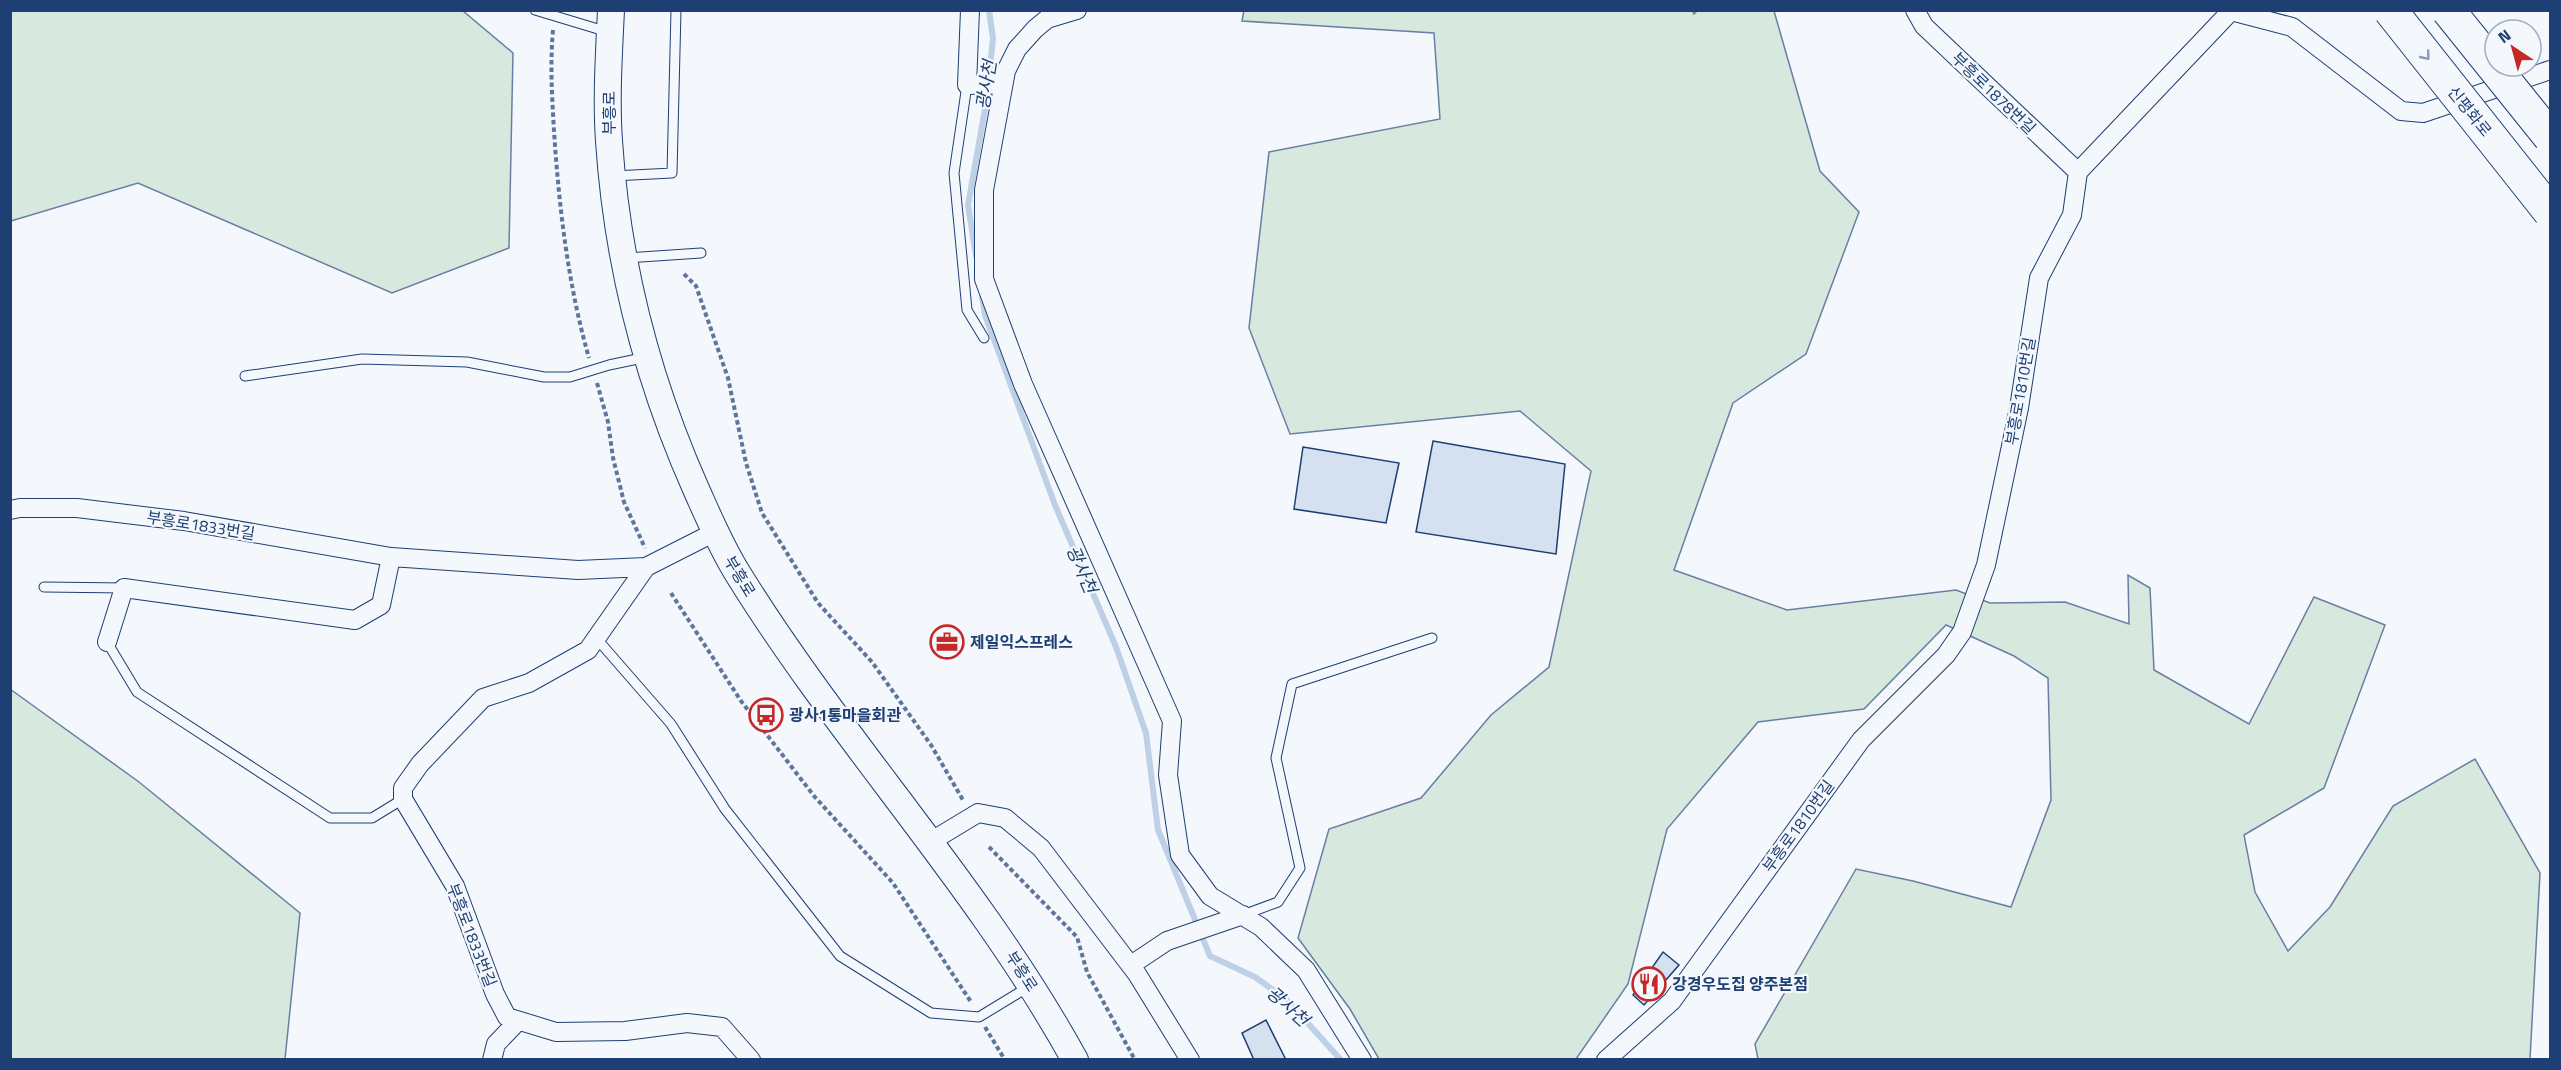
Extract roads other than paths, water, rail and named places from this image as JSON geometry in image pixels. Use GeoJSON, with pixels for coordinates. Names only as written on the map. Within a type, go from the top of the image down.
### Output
{"type":"FeatureCollection","features":[{"type":"Feature","properties":{"kind":"highway","name":"신평화로"},"geometry":{"type":"LineString","coordinates":[[2390,10],[2550,212]]}},
{"type":"Feature","properties":{"kind":"highway"},"geometry":{"type":"LineString","coordinates":[[2448,10],[2550,137]]}},
{"type":"Feature","properties":{"kind":"main road","name":"부흥로"},"geometry":{"type":"LineString","coordinates":[[610,22],[609,140],[624,258],[646,357],[685,464],[715,532],[736,571],[813,686],[930,842],[1032,985],[1075,1059]]}},
{"type":"Feature","properties":{"kind":"street"},"geometry":{"type":"LineString","coordinates":[[970,10],[970,85],[1002,84]]}},
{"type":"Feature","properties":{"kind":"street"},"geometry":{"type":"LineString","coordinates":[[1077,10],[1047,19],[1035,29],[1017,49],[1006,71],[984,190],[984,279],[1023,384],[1172,721],[1168,775],[1180,855],[1210,896],[1238,918],[1261,927],[1306,970],[1362,1059]]}},
{"type":"Feature","properties":{"kind":"street","name":"부흥로1878번길"},"geometry":{"type":"LineString","coordinates":[[1915,10],[1924,26],[2078,172]]}},
{"type":"Feature","properties":{"kind":"street"},"geometry":{"type":"LineString","coordinates":[[2078,172],[2231,11],[2292,27],[2401,111],[2423,113],[2550,70]]}},
{"type":"Feature","properties":{"kind":"street","name":"부흥로1810번길"},"geometry":{"type":"LineString","coordinates":[[1606,1059],[1672,1001],[1861,740],[1946,655],[1962,633],[1986,565],[2019,408],[2039,278],[2072,215],[2078,172]]}},
{"type":"Feature","properties":{"kind":"street","name":"부흥로1833번길"},"geometry":{"type":"LineString","coordinates":[[10,510],[20,507],[77,508],[184,521],[391,557],[578,570],[646,567],[715,532]]}},
{"type":"Feature","properties":{"kind":"street"},"geometry":{"type":"LineString","coordinates":[[107,642],[124,588],[355,620],[381,604],[391,557]]}},
{"type":"Feature","properties":{"kind":"street","name":"부흥로1833번길"},"geometry":{"type":"LineString","coordinates":[[600,635],[646,567]]}},
{"type":"Feature","properties":{"kind":"street"},"geometry":{"type":"LineString","coordinates":[[403,799],[403,788],[420,764],[483,698],[529,683],[588,650],[600,635]]}},
{"type":"Feature","properties":{"kind":"street","name":"부흥로1833번길"},"geometry":{"type":"LineString","coordinates":[[403,799],[455,886],[495,994],[507,1017],[556,1032],[625,1031],[687,1023],[722,1027],[751,1059]]}},
{"type":"Feature","properties":{"kind":"street"},"geometry":{"type":"LineString","coordinates":[[930,842],[978,813],[1005,818],[1041,848],[1131,965],[1189,1059]]}},
{"type":"Feature","properties":{"kind":"street"},"geometry":{"type":"LineString","coordinates":[[1131,965],[1167,941],[1238,918]]}},
{"type":"Feature","properties":{"kind":"street"},"geometry":{"type":"LineString","coordinates":[[492,1059],[496,1044],[518,1020]]}},
{"type":"Feature","properties":{"kind":"lane"},"geometry":{"type":"LineString","coordinates":[[535,10],[554,16],[610,22]]}},
{"type":"Feature","properties":{"kind":"lane"},"geometry":{"type":"LineString","coordinates":[[613,176],[672,173],[676,10]]}},
{"type":"Feature","properties":{"kind":"lane"},"geometry":{"type":"LineString","coordinates":[[970,85],[954,173],[967,310],[984,338]]}},
{"type":"Feature","properties":{"kind":"lane"},"geometry":{"type":"LineString","coordinates":[[624,258],[701,253]]}},
{"type":"Feature","properties":{"kind":"lane"},"geometry":{"type":"LineString","coordinates":[[245,376],[362,359],[467,362],[544,377],[570,377],[646,357]]}},
{"type":"Feature","properties":{"kind":"lane"},"geometry":{"type":"LineString","coordinates":[[44,587],[124,588]]}},
{"type":"Feature","properties":{"kind":"lane"},"geometry":{"type":"LineString","coordinates":[[600,635],[671,724],[725,809],[840,956],[931,1013],[980,1017],[1032,985]]}},
{"type":"Feature","properties":{"kind":"lane"},"geometry":{"type":"LineString","coordinates":[[1238,918],[1278,902],[1300,868],[1276,758],[1292,684],[1432,638]]}},
{"type":"Feature","properties":{"kind":"lane"},"geometry":{"type":"LineString","coordinates":[[107,642],[137,692],[330,819],[372,818],[403,799]]}},
{"type":"Feature","properties":{"kind":"waterway","name":"광사천"},"geometry":{"type":"LineString","coordinates":[[976,256],[968,205],[985,109],[993,39],[989,10]]}},
{"type":"Feature","properties":{"kind":"waterway","name":"광사천"},"geometry":{"type":"LineString","coordinates":[[982,296],[985,315],[1055,505],[1116,647],[1146,733],[1158,830],[1210,956],[1255,977],[1287,1000],[1341,1060]]}},
{"type":"Feature","properties":{"kind":"place","name":"제일익스프레스"},"geometry":{"type":"Point","coordinates":[947,642]}},
{"type":"Feature","properties":{"kind":"place","name":"광사1통마을회관"},"geometry":{"type":"Point","coordinates":[766,715]}},
{"type":"Feature","properties":{"kind":"place","name":"강경우도집 양주본점"},"geometry":{"type":"Point","coordinates":[1649,984]}}]}
